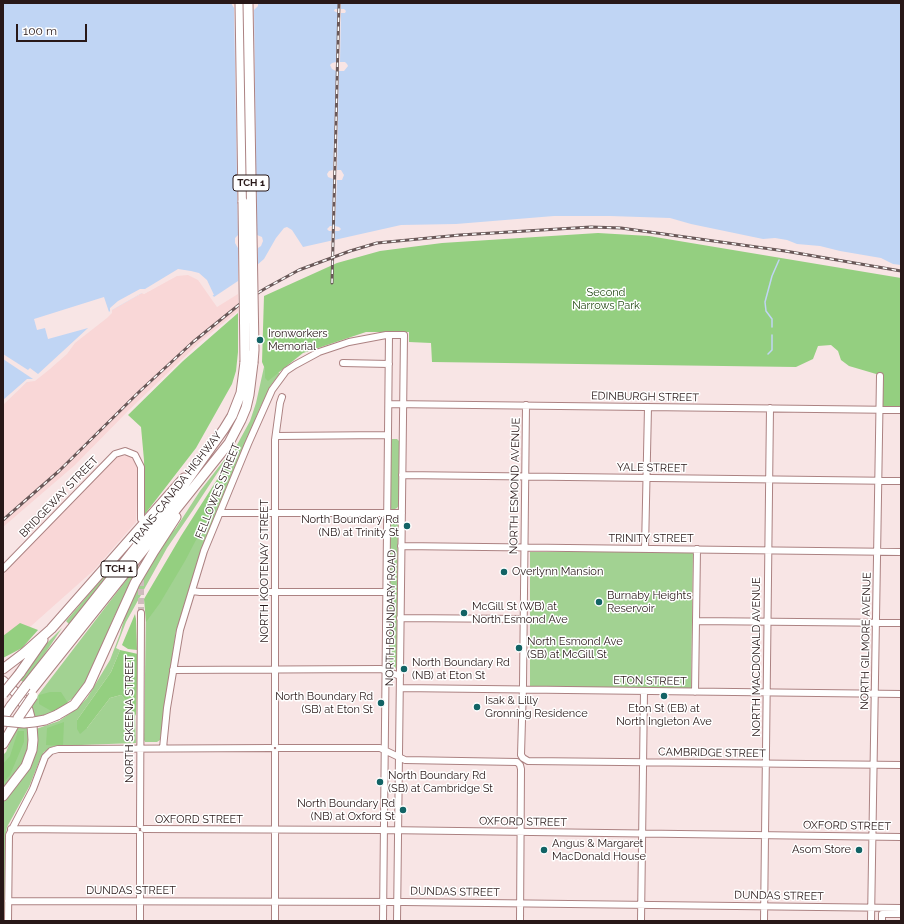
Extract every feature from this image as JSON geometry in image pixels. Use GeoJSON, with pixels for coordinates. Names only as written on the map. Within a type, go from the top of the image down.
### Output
{"type":"FeatureCollection","features":[{"type":"Feature","properties":{"kind":"highway","name":"TCH 1"},"geometry":{"type":"LineString","coordinates":[[240,3],[249,363]]}},
{"type":"Feature","properties":{"kind":"highway","name":"TCH 1"},"geometry":{"type":"LineString","coordinates":[[248,3],[254,350],[249,363]]}},
{"type":"Feature","properties":{"kind":"highway","name":"TRANS-CANADA HIGHWAY"},"geometry":{"type":"LineString","coordinates":[[3,731],[14,712],[209,451],[232,416],[241,393],[249,363]]}},
{"type":"Feature","properties":{"kind":"highway","name":"TRANS-CANADA HIGHWAY"},"geometry":{"type":"LineString","coordinates":[[30,691],[218,457],[236,431],[244,414],[249,395],[249,363]]}},
{"type":"Feature","properties":{"kind":"highway"},"geometry":{"type":"LineString","coordinates":[[4,668],[24,654],[51,629],[209,451]]}},
{"type":"Feature","properties":{"kind":"highway"},"geometry":{"type":"LineString","coordinates":[[3,719],[24,723],[45,720],[74,705],[85,692],[94,676],[134,583],[174,519],[218,457]]}},
{"type":"Feature","properties":{"kind":"highway"},"geometry":{"type":"LineString","coordinates":[[3,694],[20,673],[51,629]]}},
{"type":"Feature","properties":{"kind":"highway"},"geometry":{"type":"LineString","coordinates":[[3,681],[15,692],[28,710],[32,724],[33,740],[32,750],[26,766],[3,796]]}},
{"type":"Feature","properties":{"kind":"highway","name":"TRANS-CANADA HIGHWAY"},"geometry":{"type":"LineString","coordinates":[[3,719],[14,712]]}},
{"type":"Feature","properties":{"kind":"highway"},"geometry":{"type":"LineString","coordinates":[[3,744],[14,712]]}},
{"type":"Feature","properties":{"kind":"street","name":"FELLOWES STREET"},"geometry":{"type":"LineString","coordinates":[[163,748],[180,630],[204,551],[272,390],[282,376],[295,365],[322,351],[349,342],[390,335],[404,335]]}},
{"type":"Feature","properties":{"kind":"street","name":"NORTH BOUNDARY ROAD"},"geometry":{"type":"LineString","coordinates":[[383,921],[390,335]]}},
{"type":"Feature","properties":{"kind":"street","name":"NORTH BOUNDARY ROAD"},"geometry":{"type":"LineString","coordinates":[[397,921],[404,335]]}},
{"type":"Feature","properties":{"kind":"street"},"geometry":{"type":"LineString","coordinates":[[343,363],[389,364]]}},
{"type":"Feature","properties":{"kind":"street","name":"NORTH GILMORE AVENUE"},"geometry":{"type":"LineString","coordinates":[[871,921],[880,376]]}},
{"type":"Feature","properties":{"kind":"street","name":"NORTH KOOTENAY STREET"},"geometry":{"type":"LineString","coordinates":[[276,921],[275,514],[276,436],[282,397]]}},
{"type":"Feature","properties":{"kind":"street","name":"EDINBURGH STREET"},"geometry":{"type":"LineString","coordinates":[[389,404],[901,410]]}},
{"type":"Feature","properties":{"kind":"street","name":"NORTH ESMOND AVENUE"},"geometry":{"type":"LineString","coordinates":[[520,921],[526,405]]}},
{"type":"Feature","properties":{"kind":"street"},"geometry":{"type":"LineString","coordinates":[[645,549],[648,407]]}},
{"type":"Feature","properties":{"kind":"street","name":"NORTH MACDONALD AVENUE"},"geometry":{"type":"LineString","coordinates":[[764,921],[770,408]]}},
{"type":"Feature","properties":{"kind":"street"},"geometry":{"type":"LineString","coordinates":[[276,436],[388,435]]}},
{"type":"Feature","properties":{"kind":"street","name":"BRIDGEWAY STREET"},"geometry":{"type":"LineString","coordinates":[[3,570],[116,454],[125,452],[135,455],[141,467],[141,519]]}},
{"type":"Feature","properties":{"kind":"street","name":"YALE STREET"},"geometry":{"type":"LineString","coordinates":[[402,475],[901,481]]}},
{"type":"Feature","properties":{"kind":"street"},"geometry":{"type":"LineString","coordinates":[[221,513],[402,513]]}},
{"type":"Feature","properties":{"kind":"street","name":"TRINITY STREET"},"geometry":{"type":"LineString","coordinates":[[401,546],[901,552]]}},
{"type":"Feature","properties":{"kind":"street"},"geometry":{"type":"LineString","coordinates":[[695,692],[696,549]]}},
{"type":"Feature","properties":{"kind":"street"},"geometry":{"type":"LineString","coordinates":[[192,591],[275,593],[386,592]]}},
{"type":"Feature","properties":{"kind":"street","name":"NORTH SKEENA STREET"},"geometry":{"type":"LineString","coordinates":[[140,921],[141,613]]}},
{"type":"Feature","properties":{"kind":"street"},"geometry":{"type":"LineString","coordinates":[[400,618],[523,619]]}},
{"type":"Feature","properties":{"kind":"street"},"geometry":{"type":"LineString","coordinates":[[696,621],[901,623]]}},
{"type":"Feature","properties":{"kind":"street"},"geometry":{"type":"LineString","coordinates":[[174,670],[381,669],[400,676]]}},
{"type":"Feature","properties":{"kind":"street","name":"ETON STREET"},"geometry":{"type":"LineString","coordinates":[[400,688],[901,694]]}},
{"type":"Feature","properties":{"kind":"street"},"geometry":{"type":"LineString","coordinates":[[641,921],[644,691]]}},
{"type":"Feature","properties":{"kind":"street","name":"CAMBRIDGE STREET"},"geometry":{"type":"LineString","coordinates":[[11,829],[33,789],[47,754],[58,749],[380,748],[405,760],[766,763],[901,766]]}},
{"type":"Feature","properties":{"kind":"street"},"geometry":{"type":"LineString","coordinates":[[8,921],[9,835],[11,829]]}},
{"type":"Feature","properties":{"kind":"street","name":"OXFORD STREET"},"geometry":{"type":"LineString","coordinates":[[11,829],[398,830],[901,837]]}},
{"type":"Feature","properties":{"kind":"street","name":"DUNDAS STREET"},"geometry":{"type":"LineString","coordinates":[[8,901],[275,901],[901,908]]}},
{"type":"Feature","properties":{"kind":"street"},"geometry":{"type":"LineString","coordinates":[[882,921],[882,914],[901,914]]}},
{"type":"Feature","properties":{"kind":"shaded area"},"geometry":{"type":"Polygon","coordinates":[[[188,275],[198,280],[217,307],[238,294],[238,311],[200,342],[130,409],[75,465],[3,527],[3,403],[112,310],[177,276],[188,275]]]}},
{"type":"Feature","properties":{"kind":"shaded area"},"geometry":{"type":"Polygon","coordinates":[[[127,455],[134,460],[138,469],[136,522],[94,570],[3,651],[3,575],[114,458],[127,455]]]}},
{"type":"Feature","properties":{"kind":"green space","name":"Second Narrows Park"},"geometry":{"type":"Polygon","coordinates":[[[598,233],[649,236],[901,278],[901,406],[883,406],[883,376],[849,366],[841,360],[838,351],[831,345],[818,346],[813,359],[796,367],[432,362],[431,343],[409,342],[409,332],[366,332],[303,353],[268,381],[265,378],[265,369],[262,362],[264,296],[337,263],[380,251],[442,243],[598,233]]]}},
{"type":"Feature","properties":{"kind":"green space"},"geometry":{"type":"Polygon","coordinates":[[[238,313],[238,352],[236,371],[232,384],[196,448],[145,514],[144,460],[141,427],[128,415],[183,361],[238,313]]]}},
{"type":"Feature","properties":{"kind":"green space"},"geometry":{"type":"Polygon","coordinates":[[[264,367],[280,373],[271,385],[259,410],[198,562],[176,631],[160,740],[157,742],[145,742],[146,612],[250,421],[256,403],[264,367]]]}},
{"type":"Feature","properties":{"kind":"green space"},"geometry":{"type":"Polygon","coordinates":[[[392,439],[397,439],[399,441],[399,505],[393,510],[390,508],[390,441],[392,439]]]}},
{"type":"Feature","properties":{"kind":"green space"},"geometry":{"type":"Polygon","coordinates":[[[235,446],[167,548],[126,622],[116,648],[120,650],[111,672],[77,720],[87,728],[110,698],[121,695],[129,704],[133,718],[135,715],[136,743],[54,746],[44,752],[29,787],[7,827],[5,839],[5,921],[3,921],[3,801],[13,789],[36,729],[59,721],[76,709],[87,698],[110,660],[120,634],[126,612],[145,573],[167,537],[176,528],[200,491],[235,446]]]}},
{"type":"Feature","properties":{"kind":"green space"},"geometry":{"type":"Polygon","coordinates":[[[220,475],[228,479],[185,561],[160,603],[146,622],[144,599],[181,536],[220,475]]]}},
{"type":"Feature","properties":{"kind":"green space"},"geometry":{"type":"Polygon","coordinates":[[[392,518],[397,518],[398,520],[397,665],[395,669],[392,670],[389,667],[390,521],[392,518]]]}},
{"type":"Feature","properties":{"kind":"green space"},"geometry":{"type":"Polygon","coordinates":[[[150,549],[151,550],[114,617],[90,674],[78,694],[59,709],[49,714],[34,718],[29,707],[150,549]]]}},
{"type":"Feature","properties":{"kind":"green space"},"geometry":{"type":"Polygon","coordinates":[[[530,552],[693,552],[691,689],[530,686],[530,552]]]}},
{"type":"Feature","properties":{"kind":"green space"},"geometry":{"type":"Polygon","coordinates":[[[113,566],[114,567],[69,624],[66,621],[113,566]]]}},
{"type":"Feature","properties":{"kind":"green space"},"geometry":{"type":"Polygon","coordinates":[[[135,614],[137,650],[128,649],[122,645],[135,614]]]}},
{"type":"Feature","properties":{"kind":"green space"},"geometry":{"type":"Polygon","coordinates":[[[20,623],[38,630],[22,648],[3,658],[3,636],[20,623]]]}},
{"type":"Feature","properties":{"kind":"green space"},"geometry":{"type":"Polygon","coordinates":[[[62,628],[44,655],[23,682],[19,679],[48,642],[62,628]]]}},
{"type":"Feature","properties":{"kind":"green space"},"geometry":{"type":"Polygon","coordinates":[[[120,650],[138,654],[136,714],[134,718],[129,716],[129,704],[121,695],[110,698],[87,728],[80,734],[77,729],[77,720],[111,672],[120,650]]]}},
{"type":"Feature","properties":{"kind":"green space"},"geometry":{"type":"Polygon","coordinates":[[[50,692],[61,692],[68,703],[53,712],[39,704],[39,695],[50,692]]]}},
{"type":"Feature","properties":{"kind":"green space"},"geometry":{"type":"Polygon","coordinates":[[[64,722],[63,746],[46,745],[47,728],[64,722]]]}},
{"type":"Feature","properties":{"kind":"green space"},"geometry":{"type":"Polygon","coordinates":[[[16,727],[29,728],[29,744],[25,759],[3,791],[3,755],[6,752],[16,727]]]}},
{"type":"Feature","properties":{"kind":"green space"},"geometry":{"type":"Polygon","coordinates":[[[18,731],[24,731],[24,742],[10,775],[3,783],[3,764],[10,756],[18,731]]]}},
{"type":"Feature","properties":{"kind":"water"},"geometry":{"type":"Polygon","coordinates":[[[3,3],[901,3],[901,265],[893,264],[881,258],[820,246],[797,244],[787,240],[775,238],[763,239],[691,224],[670,218],[554,216],[456,224],[401,225],[303,247],[292,230],[287,227],[284,228],[276,238],[264,259],[241,279],[214,297],[204,283],[196,276],[186,273],[176,274],[112,310],[33,381],[28,381],[3,403],[3,3]]]}},
{"type":"Feature","properties":{"kind":"pier"},"geometry":{"type":"Polygon","coordinates":[[[231,3],[258,3],[258,6],[254,10],[257,235],[262,237],[263,241],[261,246],[258,248],[258,266],[238,283],[238,248],[235,243],[235,238],[238,235],[234,8],[231,3]]]}},
{"type":"Feature","properties":{"kind":"pier"},"geometry":{"type":"Polygon","coordinates":[[[338,3],[341,3],[341,9],[346,11],[345,13],[341,13],[340,62],[345,62],[348,66],[344,71],[339,71],[337,170],[341,170],[344,175],[342,180],[337,180],[335,226],[341,229],[339,231],[335,231],[335,242],[331,243],[332,231],[327,229],[332,226],[333,179],[328,177],[327,174],[329,171],[333,170],[336,71],[332,69],[330,65],[336,62],[338,13],[334,11],[335,9],[338,9],[338,3]]]}},
{"type":"Feature","properties":{"kind":"pier"},"geometry":{"type":"Polygon","coordinates":[[[178,269],[199,273],[207,280],[214,295],[212,295],[196,277],[188,274],[175,276],[144,294],[142,293],[112,310],[112,313],[107,318],[75,343],[67,354],[50,369],[35,381],[27,382],[3,405],[3,400],[27,379],[33,379],[3,359],[3,354],[28,370],[30,368],[38,374],[88,328],[48,339],[45,328],[37,330],[34,319],[104,297],[109,312],[110,308],[118,301],[140,289],[145,289],[178,269]]]}},
{"type":"Feature","properties":{"kind":"waterway"},"geometry":{"type":"LineString","coordinates":[[772,327],[772,319],[766,311],[765,302],[772,276],[779,260]]}},
{"type":"Feature","properties":{"kind":"waterway"},"geometry":{"type":"LineString","coordinates":[[768,354],[772,350],[772,335]]}},
{"type":"Feature","properties":{"kind":"tunnel"},"geometry":{"type":"LineString","coordinates":[[141,553],[141,613]]}},
{"type":"Feature","properties":{"kind":"railway"},"geometry":{"type":"LineString","coordinates":[[332,283],[339,3]]}},
{"type":"Feature","properties":{"kind":"railway"},"geometry":{"type":"LineString","coordinates":[[3,520],[59,471],[140,391],[193,342],[240,304],[299,270],[350,251],[377,243],[460,235],[591,227],[621,228],[785,251],[901,271]]}},
{"type":"Feature","properties":{"kind":"place","name":"Ironworkers Memorial"},"geometry":{"type":"Point","coordinates":[260,340]}},
{"type":"Feature","properties":{"kind":"place","name":"North Boundary Rd (NB) at Trinity St"},"geometry":{"type":"Point","coordinates":[407,526]}},
{"type":"Feature","properties":{"kind":"place","name":"Overlynn Mansion"},"geometry":{"type":"Point","coordinates":[504,572]}},
{"type":"Feature","properties":{"kind":"place","name":"Burnaby Heights Reservoir"},"geometry":{"type":"Point","coordinates":[599,602]}},
{"type":"Feature","properties":{"kind":"place","name":"McGill St (WB) at North Esmond Ave"},"geometry":{"type":"Point","coordinates":[464,613]}},
{"type":"Feature","properties":{"kind":"place","name":"North Esmond Ave (SB) at McGill St"},"geometry":{"type":"Point","coordinates":[519,648]}},
{"type":"Feature","properties":{"kind":"place","name":"North Boundary Rd (NB) at Eton St"},"geometry":{"type":"Point","coordinates":[404,669]}},
{"type":"Feature","properties":{"kind":"place","name":"Eton St (EB) at North Ingleton Ave"},"geometry":{"type":"Point","coordinates":[664,696]}},
{"type":"Feature","properties":{"kind":"place","name":"North Boundary Rd (SB) at Eton St"},"geometry":{"type":"Point","coordinates":[381,703]}},
{"type":"Feature","properties":{"kind":"place","name":"Isak & Lilly Gronning Residence"},"geometry":{"type":"Point","coordinates":[477,707]}},
{"type":"Feature","properties":{"kind":"place","name":"North Boundary Rd (SB) at Cambridge St"},"geometry":{"type":"Point","coordinates":[380,782]}},
{"type":"Feature","properties":{"kind":"place","name":"North Boundary Rd (NB) at Oxford St"},"geometry":{"type":"Point","coordinates":[403,810]}},
{"type":"Feature","properties":{"kind":"place","name":"Angus & Margaret MacDonald House"},"geometry":{"type":"Point","coordinates":[544,850]}},
{"type":"Feature","properties":{"kind":"place","name":"Asom Store"},"geometry":{"type":"Point","coordinates":[859,850]}}]}
